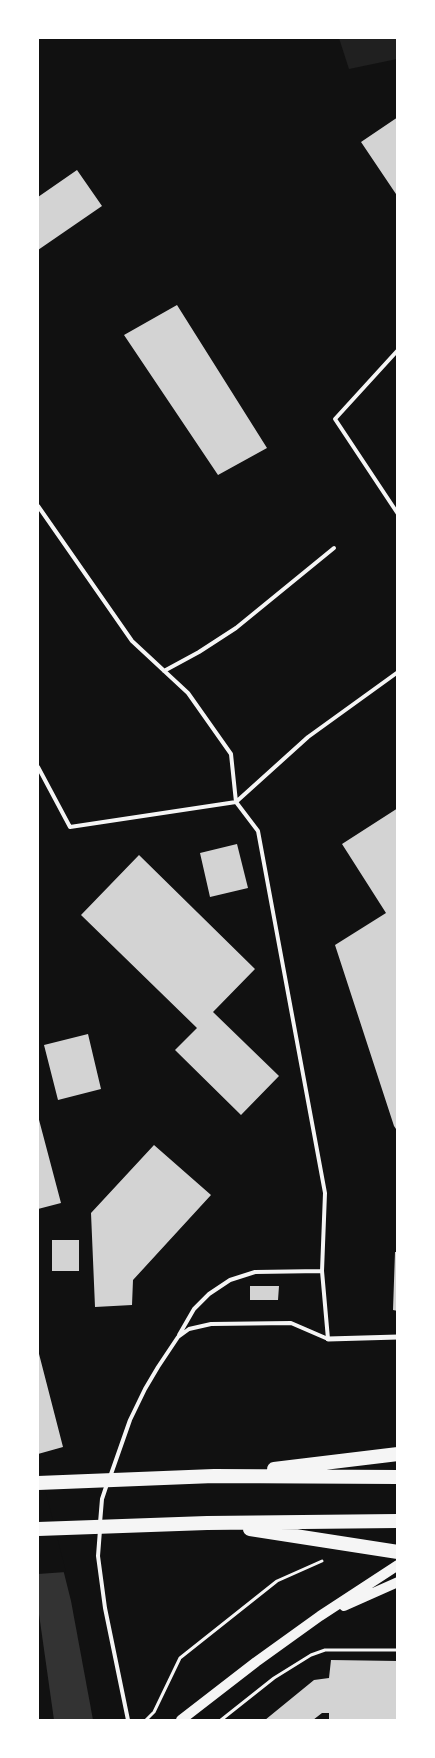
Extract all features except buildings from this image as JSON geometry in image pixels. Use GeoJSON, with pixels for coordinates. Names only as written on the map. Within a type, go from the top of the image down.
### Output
{"type":"FeatureCollection","features":[{"type":"Feature","properties":{"kind":"highway"},"geometry":{"type":"LineString","coordinates":[[214,1476],[398,1454]]}},
{"type":"Feature","properties":{"kind":"highway"},"geometry":{"type":"LineString","coordinates":[[38,1483],[214,1476],[398,1477]]}},
{"type":"Feature","properties":{"kind":"highway"},"geometry":{"type":"LineString","coordinates":[[38,1529],[207,1522],[398,1521]]}},
{"type":"Feature","properties":{"kind":"highway"},"geometry":{"type":"LineString","coordinates":[[207,1522],[398,1552]]}},
{"type":"Feature","properties":{"kind":"main road"},"geometry":{"type":"LineString","coordinates":[[181,1720],[256,1662],[320,1616],[398,1565]]}},
{"type":"Feature","properties":{"kind":"main road"},"geometry":{"type":"LineString","coordinates":[[320,1616],[398,1582]]}},
{"type":"Feature","properties":{"kind":"street"},"geometry":{"type":"LineString","coordinates":[[328,1340],[398,1337]]}},
{"type":"Feature","properties":{"kind":"lane"},"geometry":{"type":"LineString","coordinates":[[398,350],[335,420],[398,514]]}},
{"type":"Feature","properties":{"kind":"lane"},"geometry":{"type":"LineString","coordinates":[[38,506],[132,641],[188,694],[231,754],[236,802],[258,831],[325,1193],[322,1271],[328,1340],[291,1323],[211,1324],[189,1329],[178,1337]]}},
{"type":"Feature","properties":{"kind":"lane"},"geometry":{"type":"LineString","coordinates":[[164,671],[199,652],[236,628],[334,548]]}},
{"type":"Feature","properties":{"kind":"lane"},"geometry":{"type":"LineString","coordinates":[[38,767],[70,827],[236,802],[308,737],[398,672]]}},
{"type":"Feature","properties":{"kind":"lane"},"geometry":{"type":"LineString","coordinates":[[128,1720],[105,1608],[98,1556],[102,1499],[130,1420],[158,1367],[194,1309],[209,1294],[230,1280],[255,1272],[322,1271]]}},
{"type":"Feature","properties":{"kind":"path"},"geometry":{"type":"LineString","coordinates":[[146,1720],[154,1712],[180,1658],[276,1581],[328,1559]]}},
{"type":"Feature","properties":{"kind":"path"},"geometry":{"type":"LineString","coordinates":[[221,1720],[274,1678],[311,1655],[325,1650],[398,1650]]}},
{"type":"Feature","properties":{"kind":"shaded area"},"geometry":{"type":"Polygon","coordinates":[[[339,38],[397,38],[397,59],[349,69],[339,38]]]}},
{"type":"Feature","properties":{"kind":"shaded area"},"geometry":{"type":"Polygon","coordinates":[[[38,1469],[71,1601],[93,1720],[54,1720],[38,1607],[38,1469]]]}},
{"type":"Feature","properties":{"kind":"pier"},"geometry":{"type":"Polygon","coordinates":[[[38,1467],[40,1469],[66,1572],[38,1574],[38,1467]]]}}]}
